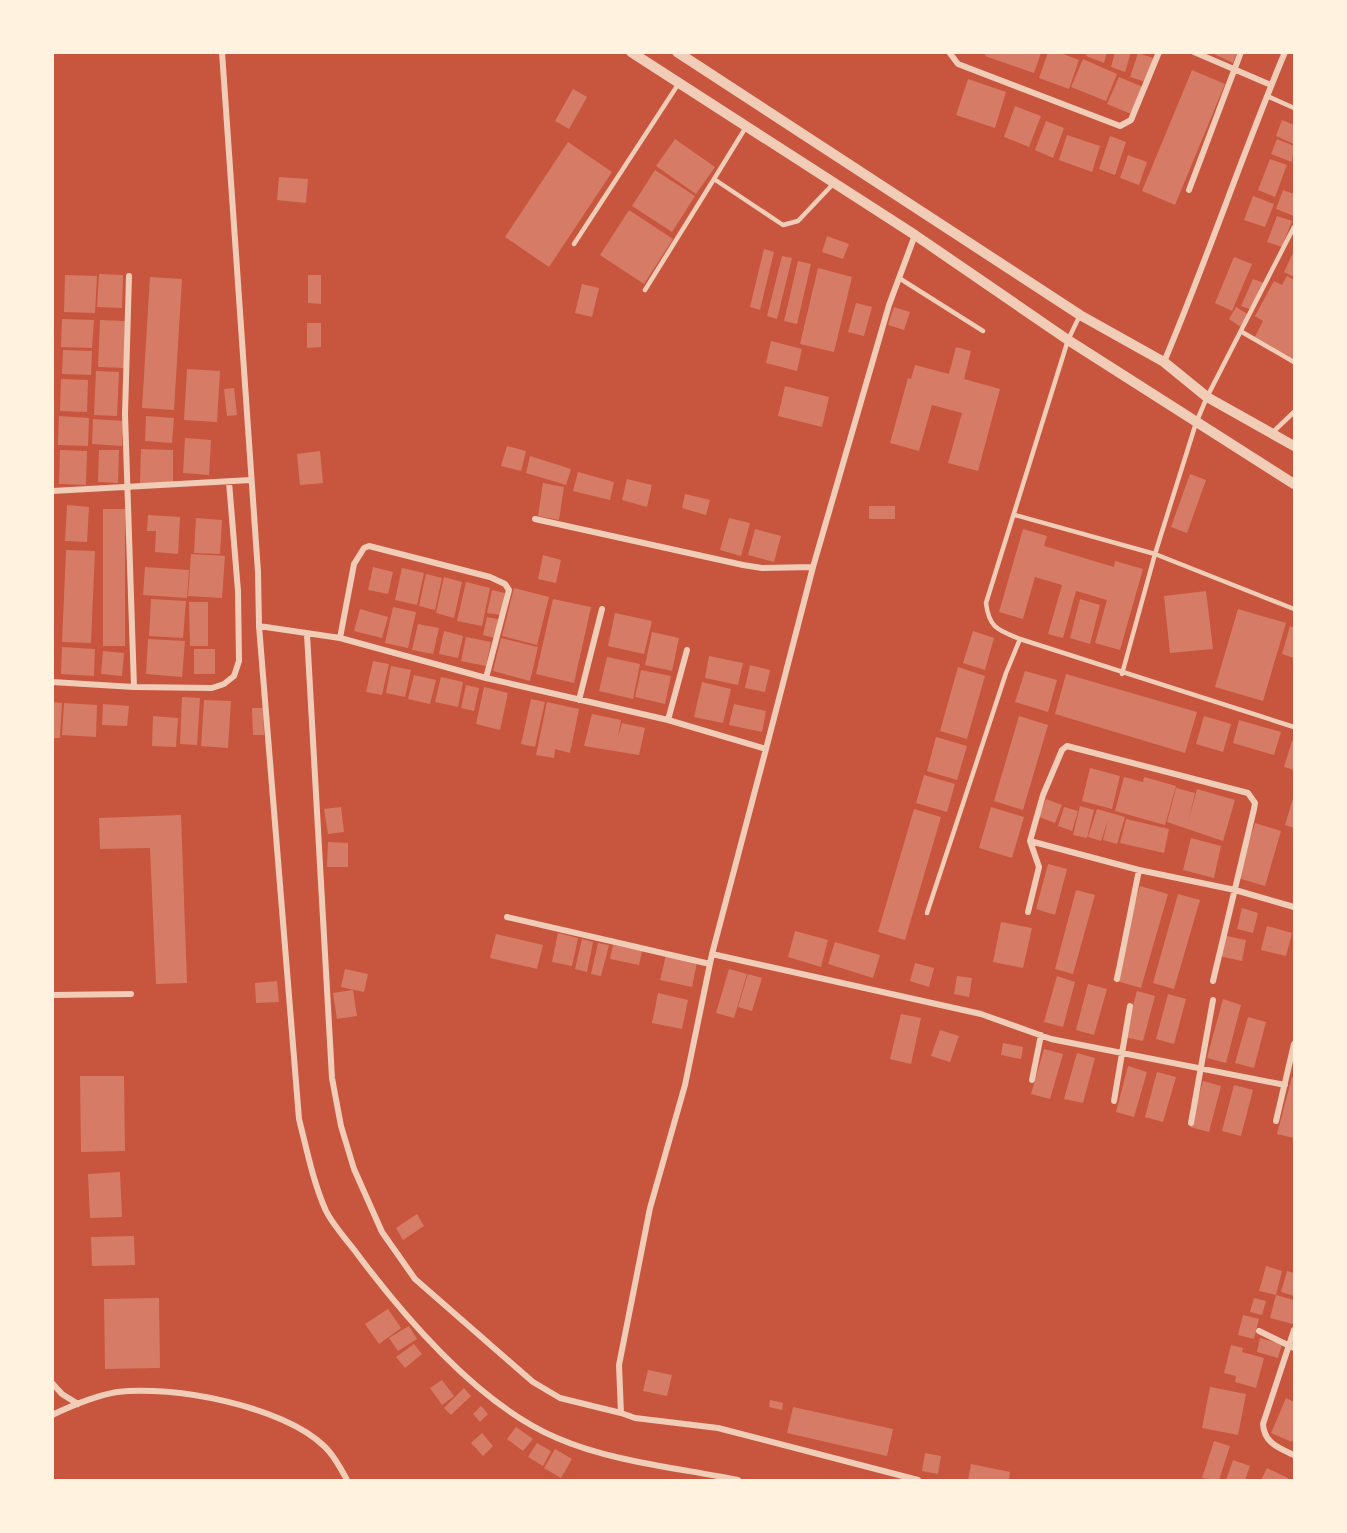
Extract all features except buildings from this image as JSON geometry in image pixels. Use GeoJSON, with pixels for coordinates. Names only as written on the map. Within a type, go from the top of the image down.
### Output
{"type":"FeatureCollection","features":[{"type":"Feature","properties":{"kind":"street"},"geometry":{"type":"LineString","coordinates":[[222,52],[251,480],[299,1119],[313,1175],[327,1213],[367,1267],[458,1371],[536,1428],[558,1439],[613,1455],[738,1480]]}},
{"type":"Feature","properties":{"kind":"street"},"geometry":{"type":"LineString","coordinates":[[631,52],[915,235],[1068,340],[1294,484]]}},
{"type":"Feature","properties":{"kind":"street"},"geometry":{"type":"LineString","coordinates":[[677,52],[1080,315],[1164,362],[1207,397],[1273,432],[1294,446]]}},
{"type":"Feature","properties":{"kind":"street"},"geometry":{"type":"LineString","coordinates":[[949,52],[958,64],[1120,126],[1131,120],[1159,52]]}},
{"type":"Feature","properties":{"kind":"street"},"geometry":{"type":"LineString","coordinates":[[1194,52],[1271,85]]}},
{"type":"Feature","properties":{"kind":"street"},"geometry":{"type":"LineString","coordinates":[[1189,190],[1241,52]]}},
{"type":"Feature","properties":{"kind":"street"},"geometry":{"type":"LineString","coordinates":[[1164,362],[1192,296],[1240,161],[1285,52]]}},
{"type":"Feature","properties":{"kind":"street"},"geometry":{"type":"LineString","coordinates":[[621,1413],[620,1365],[650,1208],[685,1085],[712,954],[813,567],[898,278],[915,235]]}},
{"type":"Feature","properties":{"kind":"street"},"geometry":{"type":"LineString","coordinates":[[129,276],[125,414],[134,687]]}},
{"type":"Feature","properties":{"kind":"street"},"geometry":{"type":"LineString","coordinates":[[52,491],[251,480]]}},
{"type":"Feature","properties":{"kind":"street"},"geometry":{"type":"LineString","coordinates":[[52,682],[134,687],[212,688],[224,684],[238,670],[238,591],[229,482]]}},
{"type":"Feature","properties":{"kind":"street"},"geometry":{"type":"LineString","coordinates":[[535,519],[743,565],[762,568],[813,567]]}},
{"type":"Feature","properties":{"kind":"street"},"geometry":{"type":"LineString","coordinates":[[340,638],[354,564],[364,548],[369,546],[490,577],[505,584],[508,590],[486,678]]}},
{"type":"Feature","properties":{"kind":"street"},"geometry":{"type":"LineString","coordinates":[[579,699],[602,609]]}},
{"type":"Feature","properties":{"kind":"street"},"geometry":{"type":"LineString","coordinates":[[262,627],[340,638],[486,678],[668,720],[766,748]]}},
{"type":"Feature","properties":{"kind":"street"},"geometry":{"type":"LineString","coordinates":[[303,634],[332,1078],[341,1126],[354,1169],[382,1232],[415,1279],[533,1382],[560,1398],[635,1418],[718,1428],[918,1480]]}},
{"type":"Feature","properties":{"kind":"street"},"geometry":{"type":"LineString","coordinates":[[668,720],[687,650]]}},
{"type":"Feature","properties":{"kind":"street"},"geometry":{"type":"LineString","coordinates":[[1028,912],[1039,867],[1030,841],[1043,795],[1062,750],[1067,746],[1248,793],[1255,803],[1213,981]]}},
{"type":"Feature","properties":{"kind":"street"},"geometry":{"type":"LineString","coordinates":[[1030,841],[1139,870],[1235,890],[1294,907]]}},
{"type":"Feature","properties":{"kind":"street"},"geometry":{"type":"LineString","coordinates":[[1117,979],[1139,870]]}},
{"type":"Feature","properties":{"kind":"street"},"geometry":{"type":"LineString","coordinates":[[507,917],[710,964]]}},
{"type":"Feature","properties":{"kind":"street"},"geometry":{"type":"LineString","coordinates":[[712,954],[981,1014],[1041,1035],[1285,1085]]}},
{"type":"Feature","properties":{"kind":"street"},"geometry":{"type":"LineString","coordinates":[[52,995],[131,994]]}},
{"type":"Feature","properties":{"kind":"street"},"geometry":{"type":"LineString","coordinates":[[1191,1123],[1213,1000]]}},
{"type":"Feature","properties":{"kind":"street"},"geometry":{"type":"LineString","coordinates":[[1114,1101],[1130,1006]]}},
{"type":"Feature","properties":{"kind":"street"},"geometry":{"type":"LineString","coordinates":[[1032,1080],[1041,1035]]}},
{"type":"Feature","properties":{"kind":"street"},"geometry":{"type":"LineString","coordinates":[[1276,1121],[1294,1044]]}},
{"type":"Feature","properties":{"kind":"street"},"geometry":{"type":"LineString","coordinates":[[1294,1330],[1291,1346],[1263,1424],[1263,1434],[1268,1440],[1294,1455]]}},
{"type":"Feature","properties":{"kind":"street"},"geometry":{"type":"LineString","coordinates":[[1259,1331],[1291,1346]]}},
{"type":"Feature","properties":{"kind":"street"},"geometry":{"type":"LineString","coordinates":[[52,1383],[78,1404]]}},
{"type":"Feature","properties":{"kind":"street"},"geometry":{"type":"LineString","coordinates":[[52,1415],[117,1392],[145,1391],[195,1395],[230,1402],[302,1430],[325,1446],[347,1480]]}},
{"type":"Feature","properties":{"kind":"lane"},"geometry":{"type":"LineString","coordinates":[[574,244],[679,83]]}},
{"type":"Feature","properties":{"kind":"lane"},"geometry":{"type":"LineString","coordinates":[[1267,96],[1294,108]]}},
{"type":"Feature","properties":{"kind":"lane"},"geometry":{"type":"LineString","coordinates":[[645,290],[746,127]]}},
{"type":"Feature","properties":{"kind":"lane"},"geometry":{"type":"LineString","coordinates":[[714,179],[783,225],[798,221],[834,183]]}},
{"type":"Feature","properties":{"kind":"lane"},"geometry":{"type":"LineString","coordinates":[[1122,674],[1155,554],[1207,397],[1294,227]]}},
{"type":"Feature","properties":{"kind":"lane"},"geometry":{"type":"LineString","coordinates":[[898,278],[983,332]]}},
{"type":"Feature","properties":{"kind":"lane"},"geometry":{"type":"LineString","coordinates":[[1080,315],[1068,340],[986,603],[988,618],[999,631],[1020,639],[1122,674],[1294,727]]}},
{"type":"Feature","properties":{"kind":"lane"},"geometry":{"type":"LineString","coordinates":[[1242,332],[1294,362]]}},
{"type":"Feature","properties":{"kind":"lane"},"geometry":{"type":"LineString","coordinates":[[1273,432],[1294,412]]}},
{"type":"Feature","properties":{"kind":"lane"},"geometry":{"type":"LineString","coordinates":[[1015,515],[1155,554],[1294,609]]}},
{"type":"Feature","properties":{"kind":"lane"},"geometry":{"type":"LineString","coordinates":[[927,913],[1006,673],[1020,639]]}}]}
